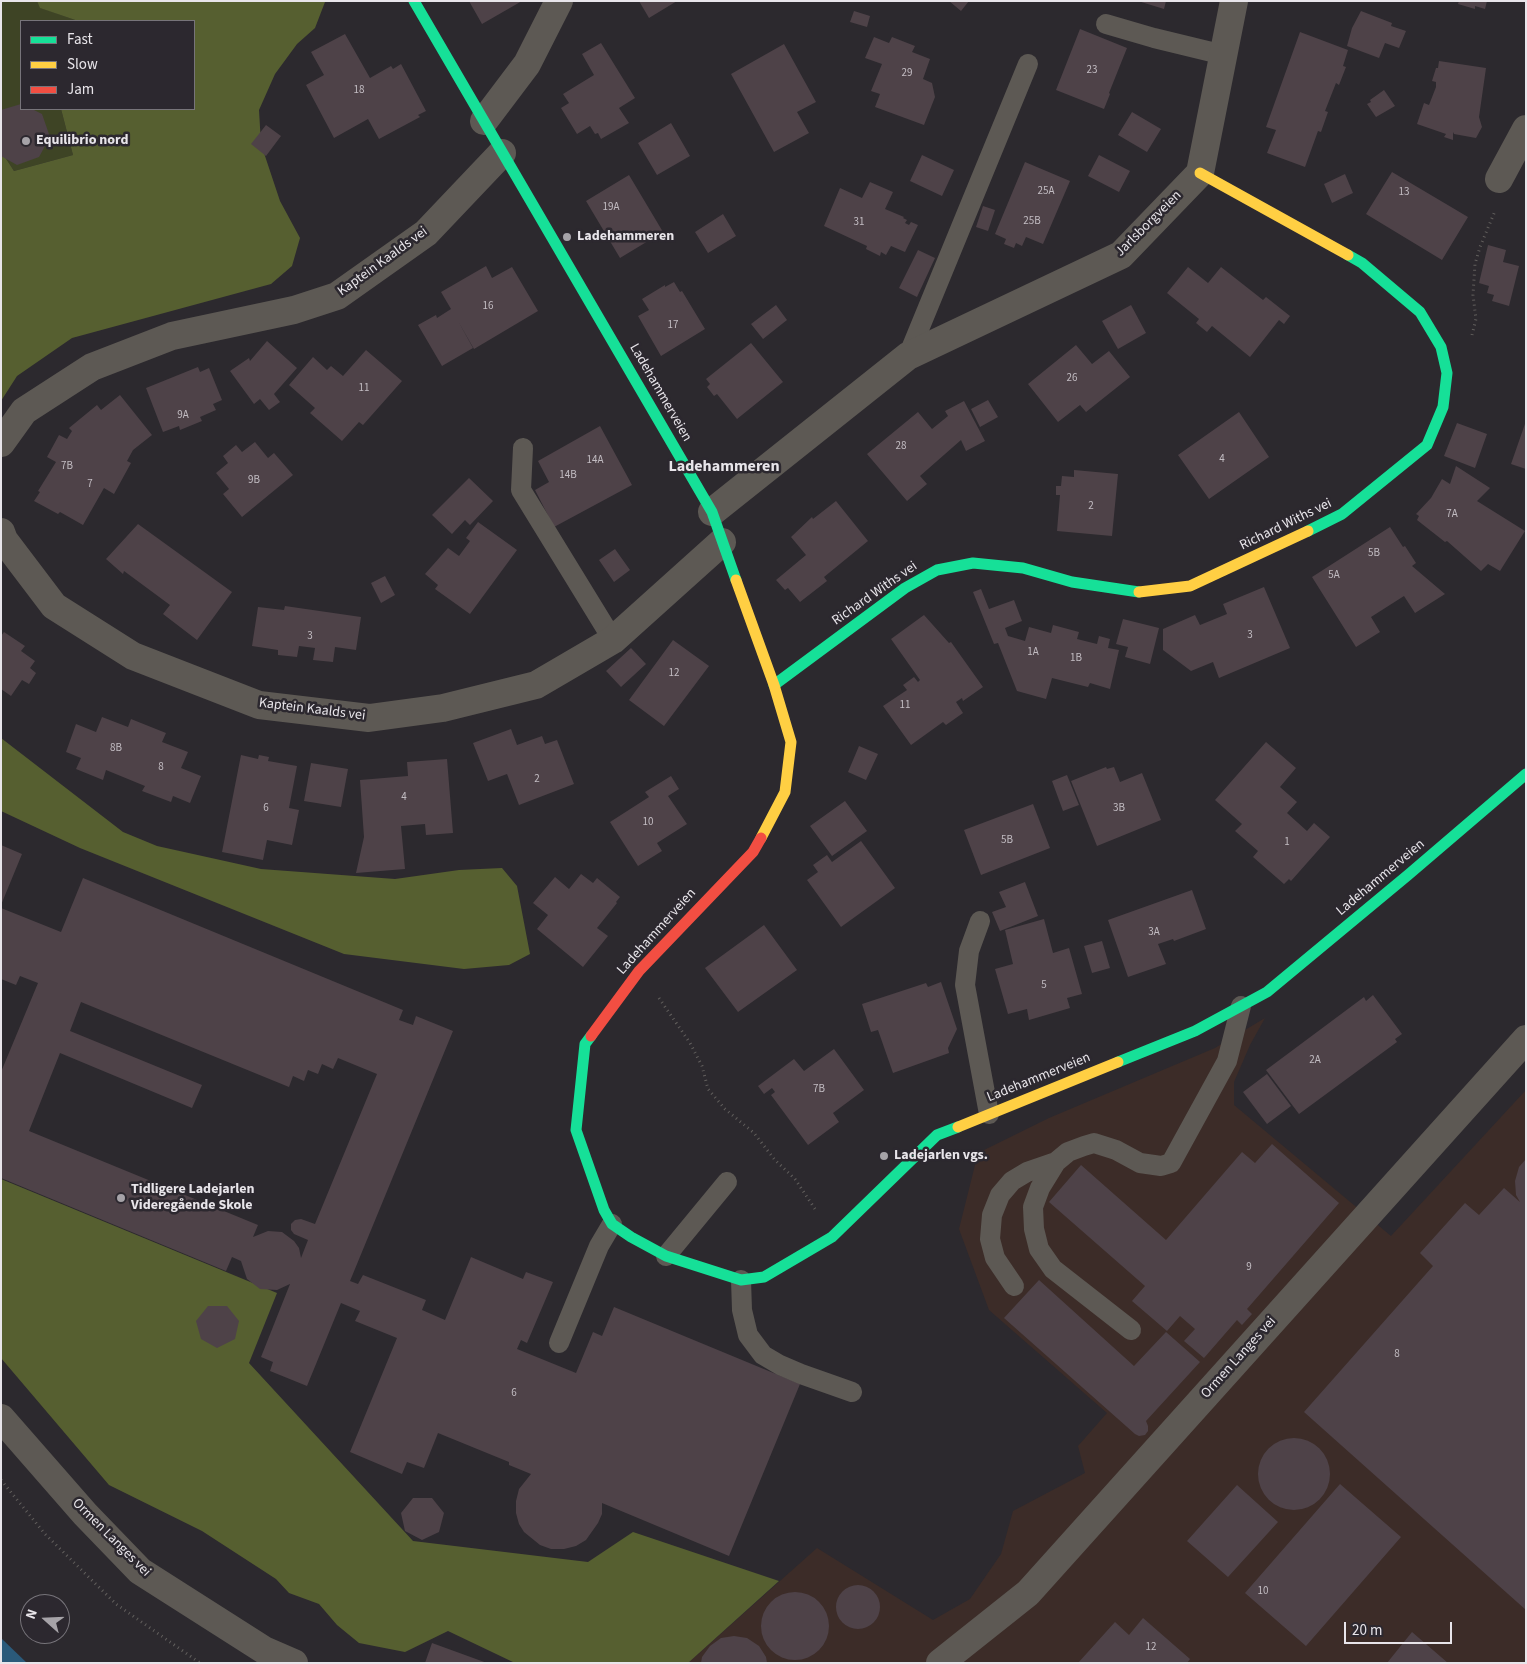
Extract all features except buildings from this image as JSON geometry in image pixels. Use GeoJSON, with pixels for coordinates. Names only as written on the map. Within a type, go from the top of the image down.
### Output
{"type":"FeatureCollection","features":[{"type":"Feature","properties":{"kind":"street","name":"Ladehammerveien"},"geometry":{"type":"LineString","coordinates":[[414,1],[712,512],[774,685],[792,742],[785,792],[753,852],[639,971],[585,1044],[576,1130],[604,1210],[612,1224],[666,1256],[741,1280],[764,1277],[832,1237],[937,1135],[1195,1031],[1267,992],[1526,774]]}},
{"type":"Feature","properties":{"kind":"street"},"geometry":{"type":"LineString","coordinates":[[484,121],[527,64],[558,1]]}},
{"type":"Feature","properties":{"kind":"street"},"geometry":{"type":"LineString","coordinates":[[1200,173],[1234,1]]}},
{"type":"Feature","properties":{"kind":"street"},"geometry":{"type":"LineString","coordinates":[[1499,179],[1526,129]]}},
{"type":"Feature","properties":{"kind":"street","name":"Kaptein Kaalds vei"},"geometry":{"type":"LineString","coordinates":[[1,444],[24,411],[92,367],[172,336],[294,310],[337,296],[426,233],[502,153]]}},
{"type":"Feature","properties":{"kind":"street","name":"Richard Withs vei"},"geometry":{"type":"LineString","coordinates":[[774,685],[905,588],[937,570],[973,563],[1022,568],[1072,582],[1136,592],[1190,586],[1246,562],[1342,514],[1427,445],[1443,407],[1447,372],[1441,347],[1420,312],[1362,263],[1200,173]]}},
{"type":"Feature","properties":{"kind":"street","name":"Jarlsborgveien"},"geometry":{"type":"LineString","coordinates":[[712,512],[908,356],[1121,255],[1200,173]]}},
{"type":"Feature","properties":{"kind":"street","name":"Kaptein Kaalds vei"},"geometry":{"type":"LineString","coordinates":[[1,532],[4,540],[54,606],[132,656],[259,706],[369,718],[443,708],[536,685],[613,640],[722,542]]}},
{"type":"Feature","properties":{"kind":"street","name":"Ormen Langes vei"},"geometry":{"type":"LineString","coordinates":[[940,1663],[1028,1593],[1526,1039]]}},
{"type":"Feature","properties":{"kind":"street","name":"Ormen Langes vei"},"geometry":{"type":"LineString","coordinates":[[1,1418],[85,1514],[140,1571],[264,1650],[294,1663]]}},
{"type":"Feature","properties":{"kind":"lane"},"geometry":{"type":"LineString","coordinates":[[1106,24],[1224,55]]}},
{"type":"Feature","properties":{"kind":"lane","name":"Jarlsborgveien"},"geometry":{"type":"LineString","coordinates":[[908,356],[1028,64]]}},
{"type":"Feature","properties":{"kind":"lane"},"geometry":{"type":"LineString","coordinates":[[523,448],[521,490],[613,640]]}},
{"type":"Feature","properties":{"kind":"lane"},"geometry":{"type":"LineString","coordinates":[[980,921],[969,951],[965,985],[989,1114]]}},
{"type":"Feature","properties":{"kind":"lane"},"geometry":{"type":"LineString","coordinates":[[1131,1330],[1054,1269],[1039,1249],[1034,1229],[1033,1207],[1040,1188],[1056,1162],[1068,1152],[1094,1144],[1116,1150],[1140,1163],[1161,1166],[1171,1162],[1227,1061],[1241,1006]]}},
{"type":"Feature","properties":{"kind":"lane"},"geometry":{"type":"LineString","coordinates":[[1014,1286],[995,1258],[990,1239],[992,1214],[1000,1196],[1012,1181],[1027,1172],[1056,1162]]}},
{"type":"Feature","properties":{"kind":"lane"},"geometry":{"type":"LineString","coordinates":[[666,1256],[727,1182]]}},
{"type":"Feature","properties":{"kind":"lane"},"geometry":{"type":"LineString","coordinates":[[559,1343],[599,1246],[612,1224]]}},
{"type":"Feature","properties":{"kind":"lane"},"geometry":{"type":"LineString","coordinates":[[741,1280],[742,1310],[748,1335],[763,1355],[801,1374],[852,1392]]}},
{"type":"Feature","properties":{"kind":"path"},"geometry":{"type":"LineString","coordinates":[[1441,347],[1471,338],[1474,331],[1476,319],[1473,295],[1475,264],[1497,207]]}},
{"type":"Feature","properties":{"kind":"path"},"geometry":{"type":"LineString","coordinates":[[639,971],[690,1043],[702,1066],[708,1089],[725,1109],[754,1133],[775,1160],[795,1179],[832,1237]]}},
{"type":"Feature","properties":{"kind":"path"},"geometry":{"type":"LineString","coordinates":[[1,1480],[45,1534],[116,1604],[200,1663]]}},
{"type":"Feature","properties":{"kind":"shaded area"},"geometry":{"type":"Polygon","coordinates":[[[1265,1018],[1250,1045],[1234,1082],[1234,1105],[1391,1236],[1526,1090],[1526,1663],[688,1663],[817,1548],[933,1620],[970,1599],[1001,1554],[1013,1511],[1085,1473],[1078,1446],[1107,1413],[989,1310],[959,1229],[978,1153],[1049,1118],[1215,1048],[1265,1018]]]}},
{"type":"Feature","properties":{"kind":"green space"},"geometry":{"type":"Polygon","coordinates":[[[1,1],[37,1],[41,8],[75,20],[20,20],[20,110],[61,110],[73,155],[14,171],[1,151],[1,1]]]}},
{"type":"Feature","properties":{"kind":"green space"},"geometry":{"type":"Polygon","coordinates":[[[37,1],[325,2],[315,28],[297,44],[275,74],[259,110],[261,144],[280,201],[300,238],[292,266],[271,284],[72,338],[17,376],[1,401],[1,151],[14,171],[73,155],[61,110],[195,110],[195,20],[75,20],[40,8],[37,1]]]}},
{"type":"Feature","properties":{"kind":"green space"},"geometry":{"type":"Polygon","coordinates":[[[1,738],[123,832],[157,846],[261,869],[395,879],[459,870],[502,868],[517,886],[530,954],[509,965],[464,969],[344,954],[80,848],[1,811],[1,738]]]}},
{"type":"Feature","properties":{"kind":"green space"},"geometry":{"type":"Polygon","coordinates":[[[1,1179],[277,1293],[249,1363],[413,1541],[588,1562],[633,1532],[779,1581],[688,1663],[515,1663],[448,1631],[405,1652],[359,1643],[337,1625],[319,1604],[289,1593],[276,1579],[202,1531],[109,1485],[1,1358],[1,1179]]]}},
{"type":"Feature","properties":{"kind":"water"},"geometry":{"type":"Polygon","coordinates":[[[1,1638],[27,1663],[1,1663],[1,1638]]]}},
{"type":"Feature","properties":{"kind":"traffic: fast"},"geometry":{"type":"LineString","coordinates":[[414,1],[712,512],[736,580]]}},
{"type":"Feature","properties":{"kind":"traffic: fast"},"geometry":{"type":"LineString","coordinates":[[1308,531],[1342,514],[1427,445],[1443,407],[1447,373],[1441,347],[1420,312],[1362,263],[1348,255]]}},
{"type":"Feature","properties":{"kind":"traffic: fast"},"geometry":{"type":"LineString","coordinates":[[774,685],[905,588],[937,570],[973,563],[1023,568],[1072,582],[1139,592]]}},
{"type":"Feature","properties":{"kind":"traffic: fast"},"geometry":{"type":"LineString","coordinates":[[1118,1062],[1195,1031],[1267,992],[1526,774]]}},
{"type":"Feature","properties":{"kind":"traffic: fast"},"geometry":{"type":"LineString","coordinates":[[591,1036],[585,1044],[576,1130],[604,1210],[612,1224],[666,1256],[741,1280],[764,1277],[832,1237],[937,1135],[958,1127]]}},
{"type":"Feature","properties":{"kind":"traffic: slow"},"geometry":{"type":"LineString","coordinates":[[1200,173],[1348,255]]}},
{"type":"Feature","properties":{"kind":"traffic: slow"},"geometry":{"type":"LineString","coordinates":[[1139,592],[1190,586],[1308,531]]}},
{"type":"Feature","properties":{"kind":"traffic: slow"},"geometry":{"type":"LineString","coordinates":[[736,580],[774,685],[791,742],[785,792],[761,838]]}},
{"type":"Feature","properties":{"kind":"traffic: slow"},"geometry":{"type":"LineString","coordinates":[[958,1127],[1118,1062]]}},
{"type":"Feature","properties":{"kind":"traffic: jam"},"geometry":{"type":"LineString","coordinates":[[591,1036],[639,971],[753,852],[761,838]]}},
{"type":"Feature","properties":{"kind":"place","name":"Equilibrio nord"},"geometry":{"type":"Point","coordinates":[26,141]}},
{"type":"Feature","properties":{"kind":"place","name":"Ladehammeren"},"geometry":{"type":"Point","coordinates":[567,237]}},
{"type":"Feature","properties":{"kind":"place","name":"Ladejarlen vgs."},"geometry":{"type":"Point","coordinates":[884,1156]}},
{"type":"Feature","properties":{"kind":"place","name":"Tidligere Ladejarlen Videregående Skole"},"geometry":{"type":"Point","coordinates":[121,1198]}},
{"type":"Feature","properties":{"kind":"district","name":"Ladehammeren"},"geometry":{"type":"Point","coordinates":[724,467]}}]}
